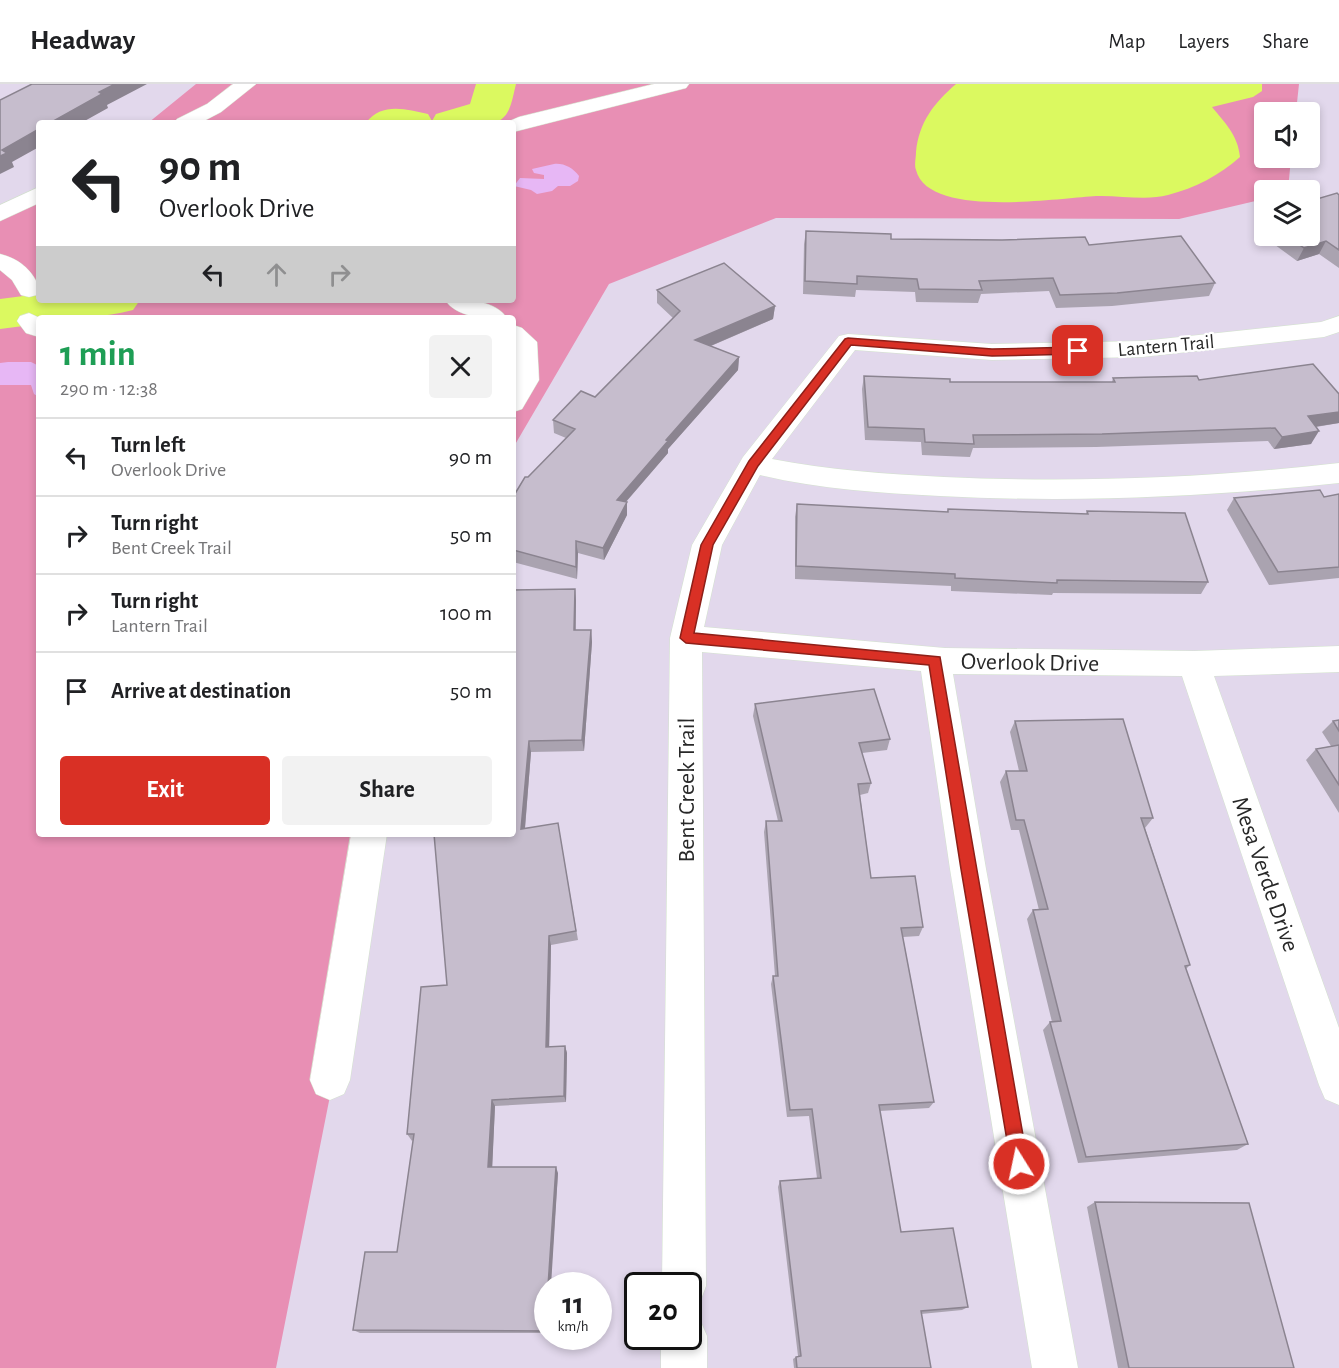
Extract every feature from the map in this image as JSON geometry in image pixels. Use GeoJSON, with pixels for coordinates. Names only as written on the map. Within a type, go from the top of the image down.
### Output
{"type":"FeatureCollection","features":[{"type":"Feature","properties":{"kind":"street"},"geometry":{"type":"LineString","coordinates":[[190,120],[214,108],[246,84]]}},
{"type":"Feature","properties":{"kind":"street"},"geometry":{"type":"LineString","coordinates":[[516,125],[679,84]]}},
{"type":"Feature","properties":{"kind":"street"},"geometry":{"type":"LineString","coordinates":[[0,214],[36,196]]}},
{"type":"Feature","properties":{"kind":"street"},"geometry":{"type":"LineString","coordinates":[[0,261],[11,265],[24,277],[29,290]]}},
{"type":"Feature","properties":{"kind":"street"},"geometry":{"type":"LineString","coordinates":[[463,303],[489,315]]}},
{"type":"Feature","properties":{"kind":"street","name":"Lantern Trail"},"geometry":{"type":"LineString","coordinates":[[848,342],[992,352],[1142,349],[1334,332]]}},
{"type":"Feature","properties":{"kind":"street"},"geometry":{"type":"LineString","coordinates":[[516,335],[524,342],[526,380],[516,398]]}},
{"type":"Feature","properties":{"kind":"street","name":"Bent Creek Trail"},"geometry":{"type":"LineString","coordinates":[[684,1272],[686,638],[707,545],[753,464],[848,342]]}},
{"type":"Feature","properties":{"kind":"street"},"geometry":{"type":"LineString","coordinates":[[753,464],[792,474],[821,478],[972,488],[1115,488],[1254,483],[1339,473]]}},
{"type":"Feature","properties":{"kind":"street","name":"Overlook Drive"},"geometry":{"type":"LineString","coordinates":[[686,638],[935,661],[1194,664],[1339,659]]}},
{"type":"Feature","properties":{"kind":"street"},"geometry":{"type":"LineString","coordinates":[[935,661],[968,869],[1055,1368]]}},
{"type":"Feature","properties":{"kind":"street","name":"Mesa Verde Drive"},"geometry":{"type":"LineString","coordinates":[[1194,664],[1339,1085]]}},
{"type":"Feature","properties":{"kind":"street"},"geometry":{"type":"LineString","coordinates":[[330,1080],[369,837]]}},
{"type":"Feature","properties":{"kind":"street"},"geometry":{"type":"LineString","coordinates":[[684,1350],[684,1368]]}},
{"type":"Feature","properties":{"kind":"shaded area"},"geometry":{"type":"Polygon","coordinates":[[[196,84],[1299,84],[1297,102],[1254,102],[1254,168],[1290,168],[1289,180],[1254,180],[1254,201],[1179,219],[776,218],[609,284],[516,443],[516,315],[36,315],[36,837],[381,837],[276,1368],[0,1368],[0,215],[36,195],[36,303],[516,303],[516,120],[152,120],[196,84]]]}},
{"type":"Feature","properties":{"kind":"shaded area"},"geometry":{"type":"Polygon","coordinates":[[[956,84],[1262,84],[1262,91],[1253,97],[1212,107],[1234,136],[1240,157],[1216,175],[1188,189],[1151,198],[1096,196],[997,202],[968,200],[944,195],[926,185],[916,170],[918,141],[924,122],[934,106],[956,84]]]}},
{"type":"Feature","properties":{"kind":"sand"},"geometry":{"type":"Polygon","coordinates":[[[554,164],[565,165],[579,176],[578,181],[570,186],[558,186],[552,191],[537,194],[516,186],[520,178],[544,179],[544,175],[534,173],[532,169],[554,164]]]}},
{"type":"Feature","properties":{"kind":"sand"},"geometry":{"type":"Polygon","coordinates":[[[31,362],[36,364],[36,395],[31,385],[0,385],[0,363],[31,362]]]}},
{"type":"Feature","properties":{"kind":"building"},"geometry":{"type":"Polygon","coordinates":[[[32,84],[115,84],[99,92],[102,94],[55,120],[36,120],[36,131],[2,150],[7,153],[0,156],[0,100],[32,84]]]}},
{"type":"Feature","properties":{"kind":"building"},"geometry":{"type":"Polygon","coordinates":[[[1337,193],[1339,195],[1339,250],[1326,241],[1320,243],[1320,198],[1337,193]]]}},
{"type":"Feature","properties":{"kind":"building"},"geometry":{"type":"Polygon","coordinates":[[[806,231],[891,234],[891,239],[1002,240],[1085,237],[1089,245],[1181,236],[1215,283],[1117,293],[1060,295],[1053,278],[979,281],[982,290],[919,289],[917,279],[857,276],[857,284],[805,281],[806,231]]]}},
{"type":"Feature","properties":{"kind":"building"},"geometry":{"type":"Polygon","coordinates":[[[724,263],[775,306],[695,340],[739,357],[617,500],[627,502],[603,548],[576,541],[576,567],[516,551],[516,492],[525,477],[528,477],[575,429],[553,420],[581,391],[595,397],[680,311],[657,290],[724,263]]]}},
{"type":"Feature","properties":{"kind":"building"},"geometry":{"type":"Polygon","coordinates":[[[1313,364],[1339,394],[1339,412],[1308,416],[1319,431],[1282,437],[1275,428],[1102,434],[973,435],[974,444],[925,442],[924,429],[868,427],[864,376],[950,379],[950,382],[1115,382],[1113,378],[1197,376],[1199,380],[1313,364]]]}},
{"type":"Feature","properties":{"kind":"building"},"geometry":{"type":"Polygon","coordinates":[[[1320,490],[1324,497],[1339,494],[1339,567],[1278,572],[1234,498],[1320,490]]]}},
{"type":"Feature","properties":{"kind":"building"},"geometry":{"type":"Polygon","coordinates":[[[797,504],[948,512],[948,509],[1088,514],[1087,511],[1185,513],[1208,582],[1057,580],[1057,583],[955,578],[955,574],[796,566],[797,504]]]}},
{"type":"Feature","properties":{"kind":"building"},"geometry":{"type":"Polygon","coordinates":[[[575,589],[574,630],[591,630],[582,740],[529,741],[521,829],[558,823],[576,931],[549,936],[546,1047],[565,1046],[564,1096],[492,1100],[488,1167],[556,1167],[549,1272],[534,1272],[534,1331],[353,1330],[365,1252],[397,1252],[414,1134],[407,1134],[421,987],[447,985],[434,837],[516,837],[516,590],[575,589]]]}},
{"type":"Feature","properties":{"kind":"building"},"geometry":{"type":"Polygon","coordinates":[[[874,689],[890,739],[859,743],[871,783],[858,784],[871,878],[915,876],[923,927],[901,928],[934,1102],[879,1105],[901,1232],[953,1228],[968,1307],[921,1311],[931,1368],[797,1368],[796,1357],[801,1356],[780,1181],[821,1178],[812,1109],[790,1110],[773,976],[778,976],[766,821],[782,821],[755,704],[874,689]]]}},
{"type":"Feature","properties":{"kind":"building"},"geometry":{"type":"Polygon","coordinates":[[[1123,719],[1153,818],[1141,818],[1190,965],[1185,966],[1248,1144],[1086,1157],[1050,1022],[1061,1021],[1033,910],[1048,909],[1024,820],[1016,820],[1006,771],[1027,771],[1015,721],[1123,719]]]}},
{"type":"Feature","properties":{"kind":"building"},"geometry":{"type":"Polygon","coordinates":[[[1339,720],[1339,731],[1333,721],[1339,720]]]}},
{"type":"Feature","properties":{"kind":"building"},"geometry":{"type":"Polygon","coordinates":[[[1339,745],[1339,785],[1316,749],[1339,745]]]}},
{"type":"Feature","properties":{"kind":"building"},"geometry":{"type":"Polygon","coordinates":[[[1095,1202],[1249,1203],[1294,1368],[1129,1368],[1095,1202]]]}},
{"type":"Feature","properties":{"kind":"waterway"},"geometry":{"type":"LineString","coordinates":[[461,120],[488,112],[496,84]]}},
{"type":"Feature","properties":{"kind":"waterway"},"geometry":{"type":"LineString","coordinates":[[0,314],[91,303]]}},
{"type":"Feature","properties":{"kind":"route"},"geometry":{"type":"LineString","coordinates":[[1019,1164],[935,661],[686,638],[707,545],[753,464],[848,342],[992,352],[1078,351]]}}]}
